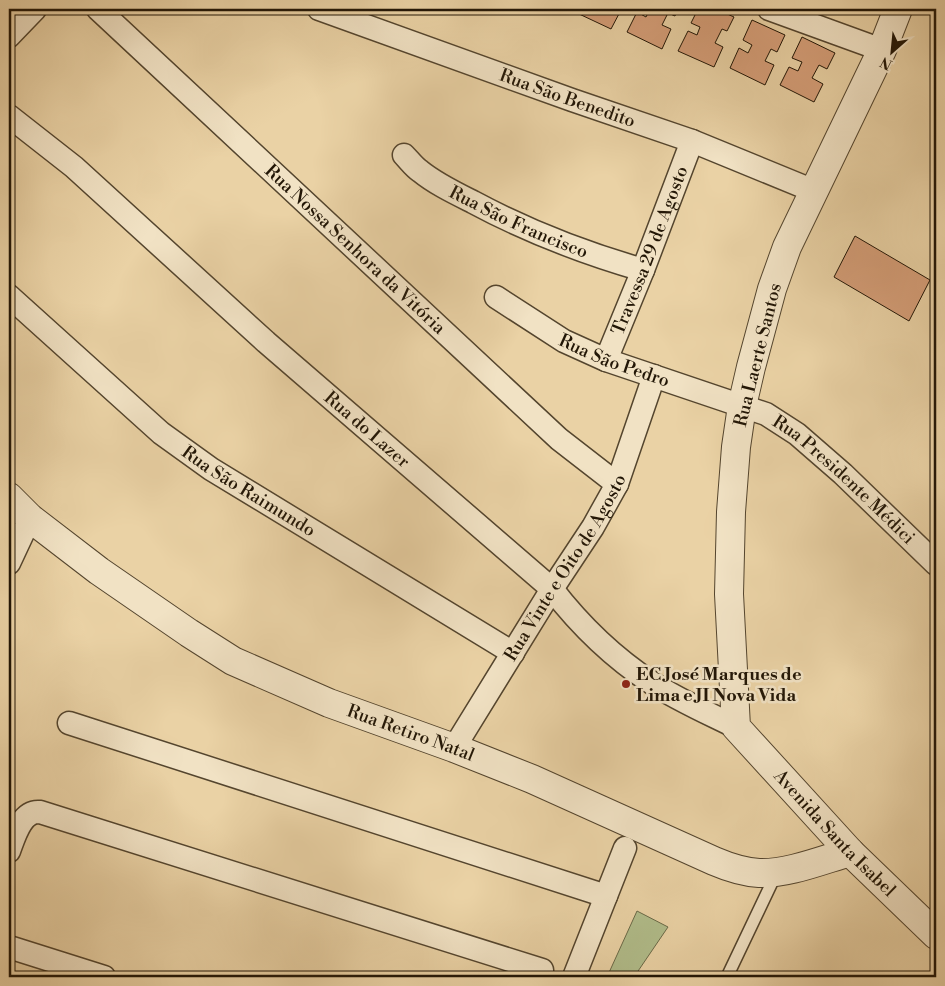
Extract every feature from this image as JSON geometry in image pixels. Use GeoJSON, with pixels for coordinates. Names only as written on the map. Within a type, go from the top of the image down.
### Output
{"type":"FeatureCollection","features":[{"type":"Feature","properties":{"kind":"street","name":"Rua Nossa Senhora da Vitória"},"geometry":{"type":"LineString","coordinates":[[98,9],[559,439],[617,484]]}},
{"type":"Feature","properties":{"kind":"street","name":"Rua São Benedito"},"geometry":{"type":"LineString","coordinates":[[319,9],[692,141],[814,191]]}},
{"type":"Feature","properties":{"kind":"street"},"geometry":{"type":"LineString","coordinates":[[769,9],[882,50]]}},
{"type":"Feature","properties":{"kind":"street","name":"Rua Laerte Santos"},"geometry":{"type":"LineString","coordinates":[[736,726],[729,584],[731,512],[736,447],[742,406],[772,289],[787,247],[882,50],[898,9]]}},
{"type":"Feature","properties":{"kind":"street"},"geometry":{"type":"LineString","coordinates":[[9,36],[26,11]]}},
{"type":"Feature","properties":{"kind":"street","name":"Rua do Lazer"},"geometry":{"type":"LineString","coordinates":[[9,116],[74,167],[266,342],[552,589],[566,607],[619,658],[646,678],[701,710],[736,726]]}},
{"type":"Feature","properties":{"kind":"street","name":"Travessa 29 de Agosto"},"geometry":{"type":"LineString","coordinates":[[606,360],[643,270],[692,141]]}},
{"type":"Feature","properties":{"kind":"street","name":"Rua São Francisco"},"geometry":{"type":"LineString","coordinates":[[404,155],[419,171],[448,189],[494,213],[604,259],[643,270]]}},
{"type":"Feature","properties":{"kind":"street","name":"Rua São Raimundo"},"geometry":{"type":"LineString","coordinates":[[9,296],[161,433],[204,464],[285,516],[513,653]]}},
{"type":"Feature","properties":{"kind":"street","name":"Rua São Pedro"},"geometry":{"type":"LineString","coordinates":[[496,297],[564,342],[606,360],[742,406]]}},
{"type":"Feature","properties":{"kind":"street","name":"Rua Vinte e Oito de Agosto"},"geometry":{"type":"LineString","coordinates":[[454,748],[617,484],[654,376]]}},
{"type":"Feature","properties":{"kind":"street","name":"Rua Presidente Médici"},"geometry":{"type":"LineString","coordinates":[[742,406],[766,414],[797,434],[843,474],[936,564]]}},
{"type":"Feature","properties":{"kind":"street","name":"Rua Retiro Natal"},"geometry":{"type":"LineString","coordinates":[[9,497],[30,518],[100,571],[189,633],[233,661],[329,703],[454,748],[532,779],[736,870],[758,873],[777,872],[850,852]]}},
{"type":"Feature","properties":{"kind":"street"},"geometry":{"type":"LineString","coordinates":[[9,563],[30,518]]}},
{"type":"Feature","properties":{"kind":"street"},"geometry":{"type":"LineString","coordinates":[[69,723],[606,896]]}},
{"type":"Feature","properties":{"kind":"street","name":"Avenida Santa Isabel"},"geometry":{"type":"LineString","coordinates":[[736,726],[850,852],[936,935]]}},
{"type":"Feature","properties":{"kind":"street"},"geometry":{"type":"LineString","coordinates":[[9,851],[19,825],[28,815],[35,811],[45,813],[542,970]]}},
{"type":"Feature","properties":{"kind":"street"},"geometry":{"type":"LineString","coordinates":[[574,977],[625,848]]}},
{"type":"Feature","properties":{"kind":"street"},"geometry":{"type":"LineString","coordinates":[[9,947],[104,977]]}},
{"type":"Feature","properties":{"kind":"lane"},"geometry":{"type":"LineString","coordinates":[[727,977],[777,872]]}},
{"type":"Feature","properties":{"kind":"green space"},"geometry":{"type":"Polygon","coordinates":[[[637,911],[668,927],[634,977],[607,977],[637,911]]]}},
{"type":"Feature","properties":{"kind":"building"},"geometry":{"type":"Polygon","coordinates":[[[579,9],[621,10],[611,29],[577,13],[579,9]]]}},
{"type":"Feature","properties":{"kind":"building"},"geometry":{"type":"Polygon","coordinates":[[[650,9],[678,9],[675,16],[668,13],[662,25],[671,29],[662,49],[627,32],[637,12],[646,17],[650,9]]]}},
{"type":"Feature","properties":{"kind":"building"},"geometry":{"type":"Polygon","coordinates":[[[698,9],[716,9],[734,17],[727,31],[722,29],[715,43],[723,47],[714,67],[678,51],[688,31],[697,35],[700,27],[691,23],[698,9]]]}},
{"type":"Feature","properties":{"kind":"building"},"geometry":{"type":"Polygon","coordinates":[[[752,20],[785,35],[777,52],[771,49],[765,61],[774,65],[765,85],[730,68],[739,48],[748,53],[752,45],[743,40],[752,20]]]}},
{"type":"Feature","properties":{"kind":"building"},"geometry":{"type":"Polygon","coordinates":[[[802,37],[835,53],[827,69],[819,65],[812,78],[823,84],[814,102],[780,85],[789,67],[798,71],[802,62],[792,58],[802,37]]]}},
{"type":"Feature","properties":{"kind":"building"},"geometry":{"type":"Polygon","coordinates":[[[855,236],[930,280],[909,321],[834,277],[855,236]]]}},
{"type":"Feature","properties":{"kind":"place","name":"EC José Marques de Lima e JI Nova Vida"},"geometry":{"type":"Point","coordinates":[626,684]}}]}
